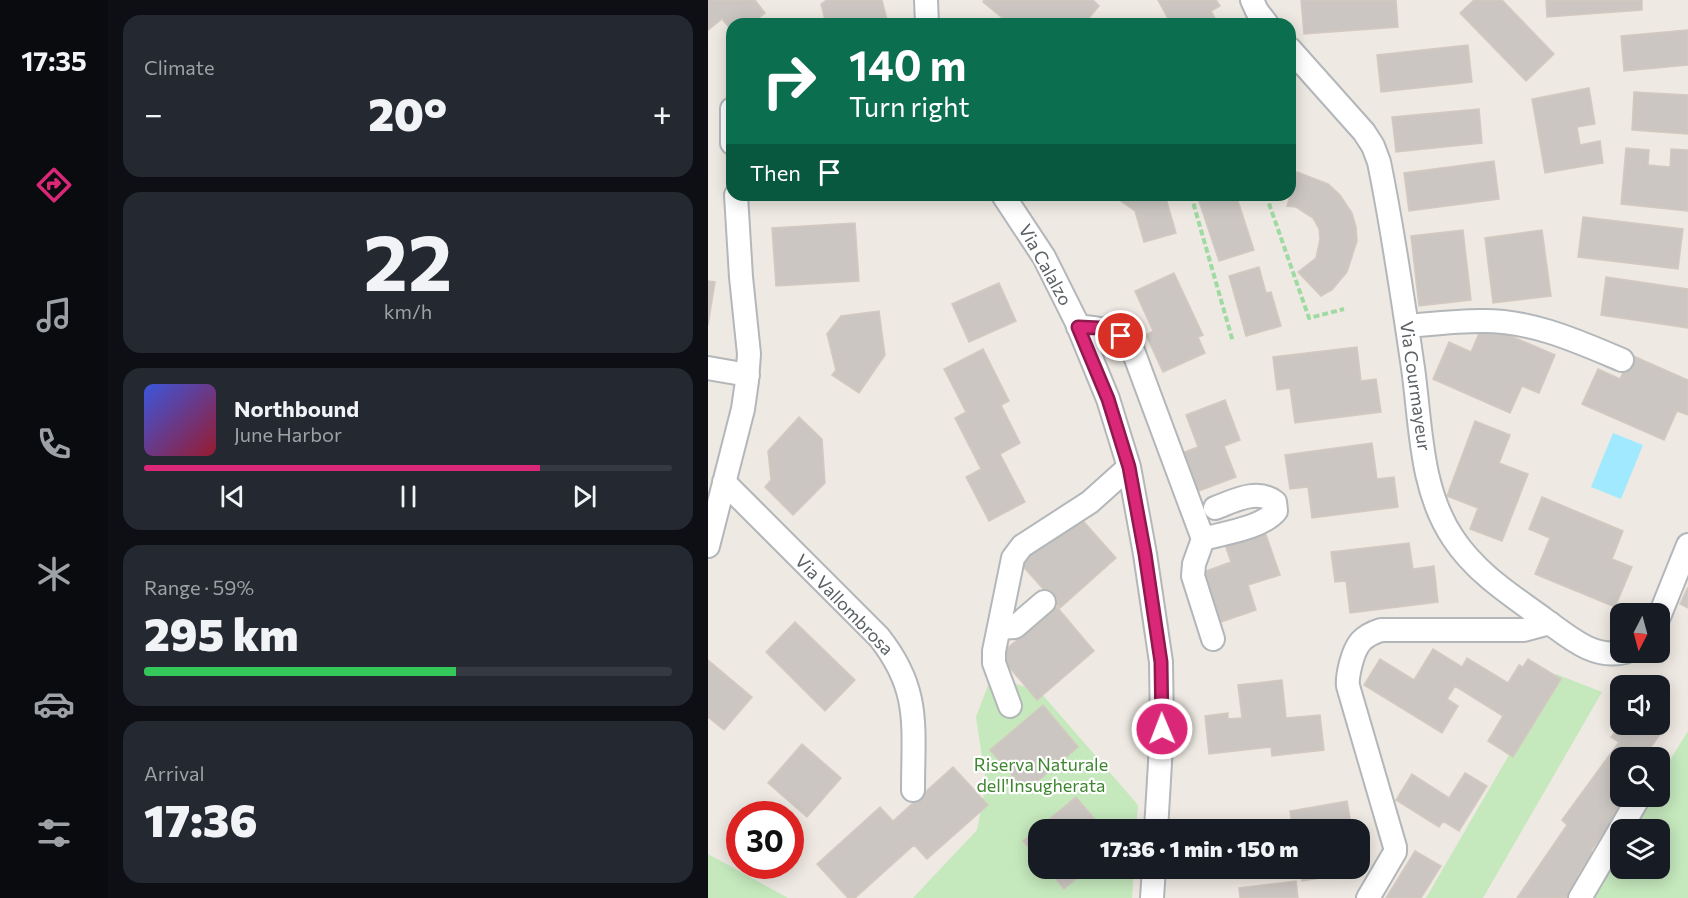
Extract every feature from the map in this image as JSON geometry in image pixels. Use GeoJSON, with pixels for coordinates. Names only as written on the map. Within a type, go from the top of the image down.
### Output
{"type":"FeatureCollection","features":[{"type":"Feature","properties":{"kind":"street"},"geometry":{"type":"LineString","coordinates":[[926,0],[927,18]]}},
{"type":"Feature","properties":{"kind":"street"},"geometry":{"type":"LineString","coordinates":[[1252,0],[1262,18]]}},
{"type":"Feature","properties":{"kind":"street","name":"Via Courmayeur"},"geometry":{"type":"LineString","coordinates":[[1296,56],[1364,132],[1379,162],[1388,204],[1407,326],[1428,479],[1444,523],[1461,550],[1483,574],[1591,650],[1610,654]]}},
{"type":"Feature","properties":{"kind":"street"},"geometry":{"type":"LineString","coordinates":[[709,534],[743,410],[748,375],[749,354],[736,201]]}},
{"type":"Feature","properties":{"kind":"street","name":"Via Calalzo"},"geometry":{"type":"LineString","coordinates":[[1007,201],[1044,257],[1078,327],[1108,399],[1129,467],[1161,662],[1162,729],[1157,819]]}},
{"type":"Feature","properties":{"kind":"street"},"geometry":{"type":"LineString","coordinates":[[1407,326],[1481,321],[1510,323],[1551,331],[1622,360]]}},
{"type":"Feature","properties":{"kind":"street"},"geometry":{"type":"LineString","coordinates":[[1078,327],[1100,328],[1121,336],[1132,348],[1203,539],[1194,564],[1193,576],[1213,639]]}},
{"type":"Feature","properties":{"kind":"street"},"geometry":{"type":"LineString","coordinates":[[708,368],[748,375]]}},
{"type":"Feature","properties":{"kind":"street"},"geometry":{"type":"LineString","coordinates":[[1010,706],[994,663],[994,651],[1013,558],[1022,546],[1090,502],[1129,467]]}},
{"type":"Feature","properties":{"kind":"street","name":"Via Vallombrosa"},"geometry":{"type":"LineString","coordinates":[[724,482],[879,637],[895,659],[907,682],[913,708],[914,790]]}},
{"type":"Feature","properties":{"kind":"street"},"geometry":{"type":"LineString","coordinates":[[1203,539],[1270,519],[1276,511],[1275,502],[1269,497],[1257,494],[1215,508]]}},
{"type":"Feature","properties":{"kind":"street"},"geometry":{"type":"LineString","coordinates":[[1665,603],[1688,545]]}},
{"type":"Feature","properties":{"kind":"street"},"geometry":{"type":"LineString","coordinates":[[999,628],[1015,627],[1044,602]]}},
{"type":"Feature","properties":{"kind":"street"},"geometry":{"type":"LineString","coordinates":[[1368,898],[1395,852],[1395,847],[1348,686],[1347,679],[1355,648],[1361,639],[1381,630],[1524,630],[1550,623]]}},
{"type":"Feature","properties":{"kind":"street"},"geometry":{"type":"LineString","coordinates":[[1580,898],[1610,847]]}},
{"type":"Feature","properties":{"kind":"street"},"geometry":{"type":"LineString","coordinates":[[1152,898],[1153,879]]}},
{"type":"Feature","properties":{"kind":"path"},"geometry":{"type":"LineString","coordinates":[[1193,201],[1233,342]]}},
{"type":"Feature","properties":{"kind":"path"},"geometry":{"type":"LineString","coordinates":[[1268,201],[1309,318],[1344,309]]}},
{"type":"Feature","properties":{"kind":"green space"},"geometry":{"type":"Polygon","coordinates":[[[1556,674],[1602,692],[1483,898],[1426,898],[1556,674]]]}},
{"type":"Feature","properties":{"kind":"green space","name":"Riserva Naturale dell'Insugherata"},"geometry":{"type":"Polygon","coordinates":[[[992,675],[1041,693],[1138,805],[1137,819],[1028,819],[1028,879],[1133,879],[1132,898],[913,898],[977,830],[986,783],[976,717],[992,675]]]}},
{"type":"Feature","properties":{"kind":"green space"},"geometry":{"type":"Polygon","coordinates":[[[1688,731],[1688,898],[1579,898],[1610,853],[1610,879],[1670,879],[1670,819],[1633,819],[1641,807],[1670,807],[1670,760],[1688,731]]]}},
{"type":"Feature","properties":{"kind":"green space"},"geometry":{"type":"Polygon","coordinates":[[[708,854],[726,864],[726,879],[753,879],[788,898],[708,898],[708,854]]]}},
{"type":"Feature","properties":{"kind":"water"},"geometry":{"type":"Polygon","coordinates":[[[1613,433],[1643,445],[1621,499],[1591,487],[1613,433]]]}},
{"type":"Feature","properties":{"kind":"building"},"geometry":{"type":"Polygon","coordinates":[[[708,0],[755,0],[765,13],[759,18],[726,18],[726,24],[722,19],[708,30],[708,0]]]}},
{"type":"Feature","properties":{"kind":"building"},"geometry":{"type":"Polygon","coordinates":[[[827,0],[882,0],[886,18],[824,18],[821,4],[827,0]]]}},
{"type":"Feature","properties":{"kind":"building"},"geometry":{"type":"Polygon","coordinates":[[[984,0],[1093,0],[1099,6],[1089,18],[1003,18],[983,2],[984,0]]]}},
{"type":"Feature","properties":{"kind":"building"},"geometry":{"type":"Polygon","coordinates":[[[1158,0],[1216,0],[1220,6],[1211,11],[1215,18],[1168,18],[1158,0]]]}},
{"type":"Feature","properties":{"kind":"building"},"geometry":{"type":"Polygon","coordinates":[[[1301,0],[1396,0],[1398,27],[1304,34],[1301,0]]]}},
{"type":"Feature","properties":{"kind":"building"},"geometry":{"type":"Polygon","coordinates":[[[1474,0],[1502,0],[1554,54],[1526,81],[1460,13],[1474,0]]]}},
{"type":"Feature","properties":{"kind":"building"},"geometry":{"type":"Polygon","coordinates":[[[1546,0],[1642,0],[1642,10],[1547,17],[1546,0]]]}},
{"type":"Feature","properties":{"kind":"building"},"geometry":{"type":"Polygon","coordinates":[[[1688,30],[1688,65],[1624,71],[1621,36],[1688,30]]]}},
{"type":"Feature","properties":{"kind":"building"},"geometry":{"type":"Polygon","coordinates":[[[1468,45],[1472,82],[1381,92],[1377,55],[1468,45]]]}},
{"type":"Feature","properties":{"kind":"building"},"geometry":{"type":"Polygon","coordinates":[[[1589,88],[1595,124],[1577,127],[1580,145],[1600,141],[1603,163],[1545,173],[1532,99],[1589,88]]]}},
{"type":"Feature","properties":{"kind":"building"},"geometry":{"type":"Polygon","coordinates":[[[1634,92],[1688,95],[1688,134],[1632,130],[1634,92]]]}},
{"type":"Feature","properties":{"kind":"building"},"geometry":{"type":"Polygon","coordinates":[[[1479,109],[1482,143],[1396,152],[1392,117],[1479,109]]]}},
{"type":"Feature","properties":{"kind":"building"},"geometry":{"type":"Polygon","coordinates":[[[1626,148],[1649,150],[1648,165],[1670,167],[1671,149],[1688,150],[1688,211],[1621,204],[1626,148]]]}},
{"type":"Feature","properties":{"kind":"building"},"geometry":{"type":"Polygon","coordinates":[[[1494,161],[1499,199],[1409,211],[1404,173],[1494,161]]]}},
{"type":"Feature","properties":{"kind":"building"},"geometry":{"type":"Polygon","coordinates":[[[1297,172],[1328,184],[1340,195],[1352,213],[1356,227],[1357,241],[1347,272],[1332,290],[1321,296],[1298,272],[1316,258],[1320,239],[1319,229],[1313,218],[1296,207],[1287,206],[1288,201],[1296,201],[1297,172]]]}},
{"type":"Feature","properties":{"kind":"building"},"geometry":{"type":"Polygon","coordinates":[[[1121,201],[1167,201],[1176,233],[1144,242],[1135,211],[1121,201]]]}},
{"type":"Feature","properties":{"kind":"building"},"geometry":{"type":"Polygon","coordinates":[[[1199,201],[1238,201],[1254,250],[1219,261],[1199,201]]]}},
{"type":"Feature","properties":{"kind":"building"},"geometry":{"type":"Polygon","coordinates":[[[1583,217],[1683,229],[1678,269],[1578,257],[1583,217]]]}},
{"type":"Feature","properties":{"kind":"building"},"geometry":{"type":"Polygon","coordinates":[[[855,223],[859,281],[776,286],[772,228],[855,223]]]}},
{"type":"Feature","properties":{"kind":"building"},"geometry":{"type":"Polygon","coordinates":[[[1463,230],[1471,300],[1419,306],[1411,236],[1463,230]]]}},
{"type":"Feature","properties":{"kind":"building"},"geometry":{"type":"Polygon","coordinates":[[[1542,230],[1551,296],[1493,303],[1485,238],[1542,230]]]}},
{"type":"Feature","properties":{"kind":"building"},"geometry":{"type":"Polygon","coordinates":[[[1259,267],[1266,293],[1271,292],[1281,326],[1246,336],[1229,276],[1259,267]]]}},
{"type":"Feature","properties":{"kind":"building"},"geometry":{"type":"Polygon","coordinates":[[[1174,273],[1203,335],[1198,337],[1205,353],[1163,372],[1146,335],[1153,331],[1135,291],[1174,273]]]}},
{"type":"Feature","properties":{"kind":"building"},"geometry":{"type":"Polygon","coordinates":[[[1606,277],[1688,289],[1688,328],[1601,315],[1606,277]]]}},
{"type":"Feature","properties":{"kind":"building"},"geometry":{"type":"Polygon","coordinates":[[[708,281],[715,282],[708,325],[708,281]]]}},
{"type":"Feature","properties":{"kind":"building"},"geometry":{"type":"Polygon","coordinates":[[[999,283],[1016,321],[969,342],[952,304],[999,283]]]}},
{"type":"Feature","properties":{"kind":"building"},"geometry":{"type":"Polygon","coordinates":[[[879,311],[885,355],[859,393],[832,375],[836,370],[827,334],[841,316],[879,311]]]}},
{"type":"Feature","properties":{"kind":"building"},"geometry":{"type":"Polygon","coordinates":[[[1483,324],[1555,355],[1539,393],[1522,386],[1510,413],[1433,379],[1449,342],[1471,352],[1483,324]]]}},
{"type":"Feature","properties":{"kind":"building"},"geometry":{"type":"Polygon","coordinates":[[[1357,347],[1361,381],[1376,379],[1381,412],[1295,423],[1290,388],[1277,390],[1273,357],[1357,347]]]}},
{"type":"Feature","properties":{"kind":"building"},"geometry":{"type":"Polygon","coordinates":[[[983,349],[1009,401],[1001,405],[1020,443],[1000,454],[1025,502],[989,521],[966,477],[981,469],[955,418],[966,412],[944,369],[983,349]]]}},
{"type":"Feature","properties":{"kind":"building"},"geometry":{"type":"Polygon","coordinates":[[[1631,355],[1688,380],[1688,415],[1677,411],[1664,440],[1582,404],[1598,369],[1620,379],[1631,355]]]}},
{"type":"Feature","properties":{"kind":"building"},"geometry":{"type":"Polygon","coordinates":[[[1225,400],[1240,440],[1224,446],[1236,477],[1196,492],[1182,453],[1198,447],[1186,415],[1225,400]]]}},
{"type":"Feature","properties":{"kind":"building"},"geometry":{"type":"Polygon","coordinates":[[[799,417],[822,439],[825,483],[793,515],[765,487],[771,480],[768,451],[799,417]]]}},
{"type":"Feature","properties":{"kind":"building"},"geometry":{"type":"Polygon","coordinates":[[[1475,421],[1510,435],[1499,463],[1528,474],[1502,541],[1470,529],[1478,508],[1447,496],[1475,421]]]}},
{"type":"Feature","properties":{"kind":"building"},"geometry":{"type":"Polygon","coordinates":[[[1372,443],[1377,479],[1394,477],[1398,507],[1312,518],[1308,487],[1290,489],[1285,455],[1372,443]]]}},
{"type":"Feature","properties":{"kind":"building"},"geometry":{"type":"Polygon","coordinates":[[[1542,497],[1623,531],[1612,559],[1632,567],[1617,603],[1610,603],[1610,605],[1535,574],[1550,538],[1529,529],[1542,497]]]}},
{"type":"Feature","properties":{"kind":"building"},"geometry":{"type":"Polygon","coordinates":[[[1077,514],[1116,558],[1060,608],[1021,564],[1077,514]]]}},
{"type":"Feature","properties":{"kind":"building"},"geometry":{"type":"Polygon","coordinates":[[[1263,526],[1280,575],[1248,585],[1256,610],[1215,624],[1198,574],[1231,562],[1223,539],[1263,526]]]}},
{"type":"Feature","properties":{"kind":"building"},"geometry":{"type":"Polygon","coordinates":[[[1409,543],[1413,569],[1434,566],[1438,602],[1350,613],[1346,581],[1335,582],[1331,552],[1409,543]]]}},
{"type":"Feature","properties":{"kind":"building"},"geometry":{"type":"Polygon","coordinates":[[[1688,587],[1688,608],[1680,604],[1688,587]]]}},
{"type":"Feature","properties":{"kind":"building"},"geometry":{"type":"Polygon","coordinates":[[[1057,607],[1094,651],[1037,700],[999,655],[1057,607]]]}},
{"type":"Feature","properties":{"kind":"building"},"geometry":{"type":"Polygon","coordinates":[[[795,622],[855,680],[825,711],[766,652],[795,622]]]}},
{"type":"Feature","properties":{"kind":"building"},"geometry":{"type":"Polygon","coordinates":[[[1433,649],[1462,667],[1467,658],[1508,683],[1519,665],[1523,667],[1528,659],[1561,679],[1513,757],[1488,741],[1503,716],[1455,686],[1447,699],[1458,706],[1442,733],[1364,685],[1380,659],[1414,680],[1433,649]]]}},
{"type":"Feature","properties":{"kind":"building"},"geometry":{"type":"Polygon","coordinates":[[[708,660],[752,697],[724,730],[708,717],[708,660]]]}},
{"type":"Feature","properties":{"kind":"building"},"geometry":{"type":"Polygon","coordinates":[[[1282,680],[1286,718],[1320,715],[1324,750],[1272,756],[1271,747],[1209,754],[1205,716],[1228,713],[1228,719],[1242,718],[1238,685],[1282,680]]]}},
{"type":"Feature","properties":{"kind":"building"},"geometry":{"type":"Polygon","coordinates":[[[1043,705],[1078,747],[1026,791],[990,750],[1043,705]]]}},
{"type":"Feature","properties":{"kind":"building"},"geometry":{"type":"Polygon","coordinates":[[[1613,735],[1660,735],[1651,747],[1615,747],[1619,742],[1611,737],[1613,735]]]}},
{"type":"Feature","properties":{"kind":"building"},"geometry":{"type":"Polygon","coordinates":[[[802,744],[841,778],[807,817],[804,814],[804,801],[789,801],[768,783],[802,744]]]}},
{"type":"Feature","properties":{"kind":"building"},"geometry":{"type":"Polygon","coordinates":[[[1610,754],[1610,807],[1620,809],[1613,819],[1610,819],[1610,823],[1591,851],[1594,853],[1578,874],[1581,876],[1566,898],[1517,898],[1567,825],[1562,820],[1610,754]]]}},
{"type":"Feature","properties":{"kind":"building"},"geometry":{"type":"Polygon","coordinates":[[[953,767],[988,805],[927,859],[914,845],[855,898],[848,898],[817,864],[880,807],[893,821],[953,767]]]}},
{"type":"Feature","properties":{"kind":"building"},"geometry":{"type":"Polygon","coordinates":[[[1465,773],[1487,786],[1459,831],[1443,821],[1439,827],[1396,800],[1412,774],[1449,798],[1465,773]]]}},
{"type":"Feature","properties":{"kind":"building"},"geometry":{"type":"Polygon","coordinates":[[[1076,797],[1095,819],[1050,819],[1076,797]]]}},
{"type":"Feature","properties":{"kind":"building"},"geometry":{"type":"Polygon","coordinates":[[[1347,801],[1350,819],[1291,819],[1290,811],[1347,801]]]}},
{"type":"Feature","properties":{"kind":"building"},"geometry":{"type":"Polygon","coordinates":[[[1028,837],[1028,847],[1023,841],[1028,837]]]}},
{"type":"Feature","properties":{"kind":"building"},"geometry":{"type":"Polygon","coordinates":[[[1415,851],[1441,866],[1421,898],[1386,898],[1415,851]]]}},
{"type":"Feature","properties":{"kind":"building"},"geometry":{"type":"Polygon","coordinates":[[[1056,879],[1076,879],[1064,889],[1056,879]]]}},
{"type":"Feature","properties":{"kind":"building"},"geometry":{"type":"Polygon","coordinates":[[[1296,881],[1298,898],[1240,898],[1239,888],[1296,881]]]}},
{"type":"Feature","properties":{"kind":"route"},"geometry":{"type":"LineString","coordinates":[[1121,336],[1100,328],[1078,327],[1108,399],[1129,467],[1161,662],[1162,729]]}}]}
